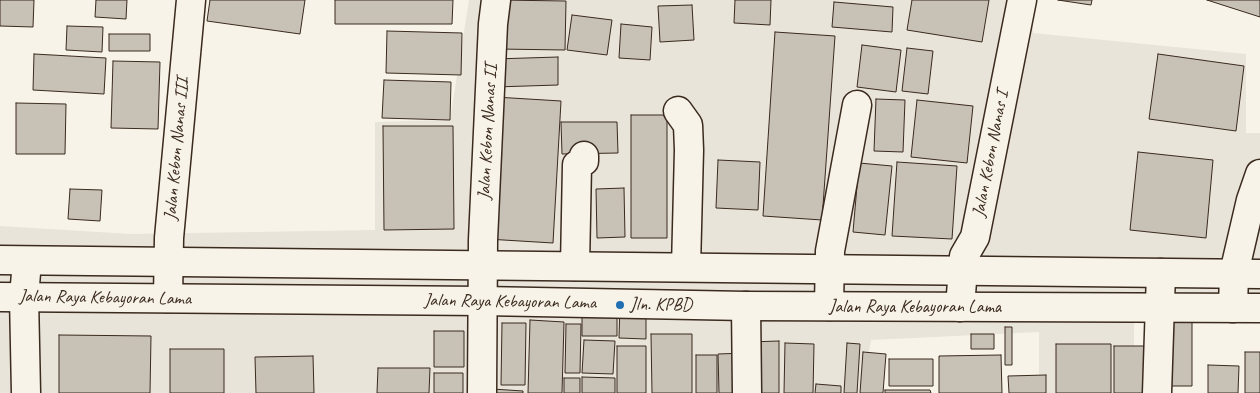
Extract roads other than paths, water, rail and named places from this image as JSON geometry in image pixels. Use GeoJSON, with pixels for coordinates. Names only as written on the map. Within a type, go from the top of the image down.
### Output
{"type":"FeatureCollection","features":[{"type":"Feature","properties":{"kind":"main road","name":"Jalan Kebon Nanas III"},"geometry":{"type":"LineString","coordinates":[[168,298],[168,262],[191,0]]}},
{"type":"Feature","properties":{"kind":"main road","name":"Jalan Kebon Nanas II"},"geometry":{"type":"LineString","coordinates":[[482,393],[483,265],[493,24],[496,0]]}},
{"type":"Feature","properties":{"kind":"main road","name":"Jalan Kebon Nanas I"},"geometry":{"type":"LineString","coordinates":[[960,307],[964,256],[975,237],[1022,0]]}},
{"type":"Feature","properties":{"kind":"main road"},"geometry":{"type":"LineString","coordinates":[[829,306],[830,251],[857,105]]}},
{"type":"Feature","properties":{"kind":"main road"},"geometry":{"type":"LineString","coordinates":[[678,110],[688,126],[686,267]]}},
{"type":"Feature","properties":{"kind":"main road"},"geometry":{"type":"LineString","coordinates":[[576,266],[577,165],[584,161],[584,156]]}},
{"type":"Feature","properties":{"kind":"main road"},"geometry":{"type":"LineString","coordinates":[[1233,308],[1247,274],[1250,200],[1260,174]]}},
{"type":"Feature","properties":{"kind":"main road","name":"Jalan Raya Kebayoran Lama"},"geometry":{"type":"LineString","coordinates":[[0,260],[1247,274]]}},
{"type":"Feature","properties":{"kind":"main road"},"geometry":{"type":"LineString","coordinates":[[26,393],[12,297],[27,261]]}},
{"type":"Feature","properties":{"kind":"main road"},"geometry":{"type":"LineString","coordinates":[[411,301],[412,264]]}},
{"type":"Feature","properties":{"kind":"main road"},"geometry":{"type":"LineString","coordinates":[[1157,393],[1161,273]]}},
{"type":"Feature","properties":{"kind":"main road","name":"Jalan Raya Kebayoran Lama"},"geometry":{"type":"LineString","coordinates":[[12,297],[483,301],[746,306],[1260,308]]}},
{"type":"Feature","properties":{"kind":"main road"},"geometry":{"type":"LineString","coordinates":[[746,306],[747,393]]}},
{"type":"Feature","properties":{"kind":"place","name":"Jln. KPBD"},"geometry":{"type":"Point","coordinates":[620,305]}}]}
